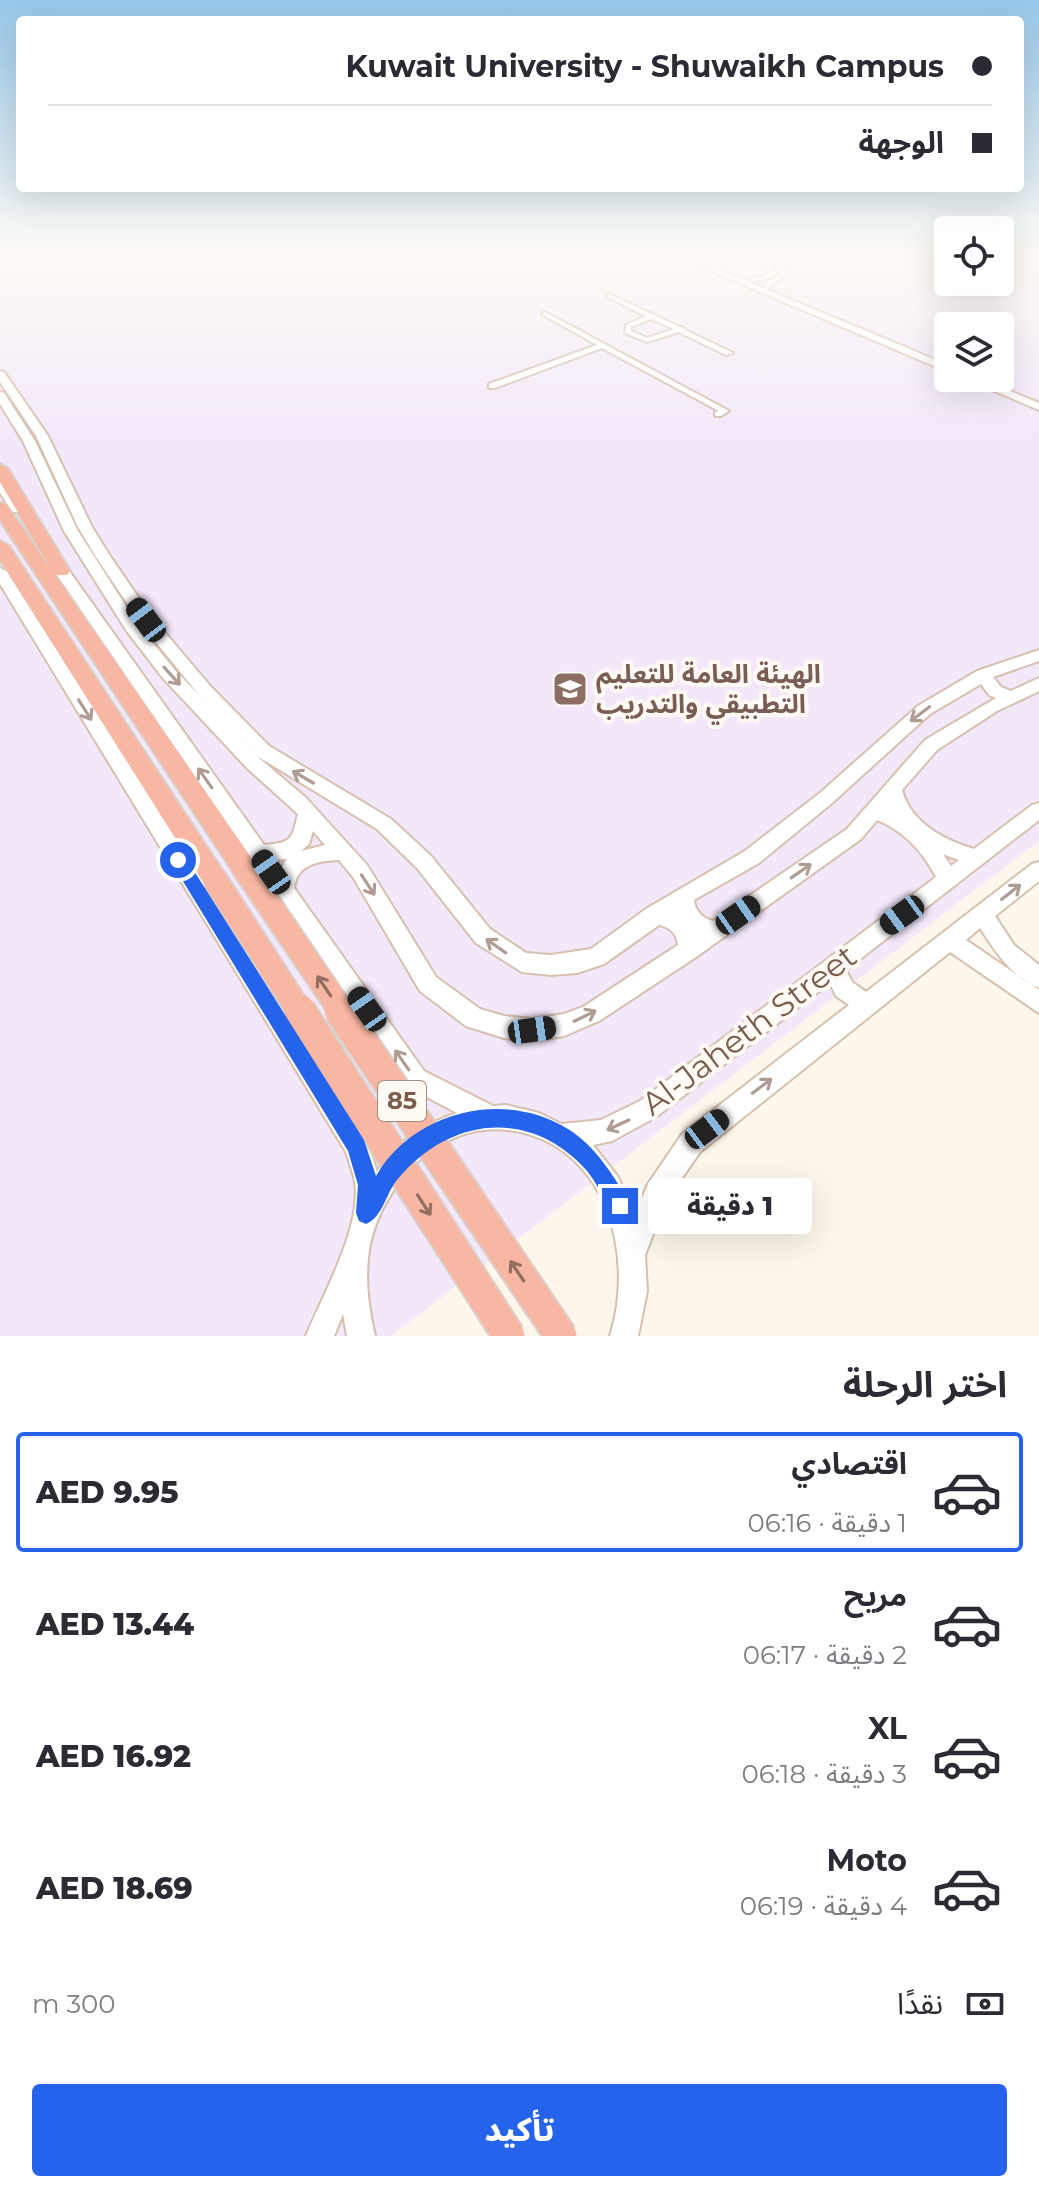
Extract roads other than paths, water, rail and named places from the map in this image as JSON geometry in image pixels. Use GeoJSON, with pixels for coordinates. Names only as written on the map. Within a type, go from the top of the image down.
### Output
{"type":"FeatureCollection","features":[{"type":"Feature","properties":{"kind":"highway","name":"85"},"geometry":{"type":"LineString","coordinates":[[0,508],[561,1336]]}},
{"type":"Feature","properties":{"kind":"highway","name":"85"},"geometry":{"type":"LineString","coordinates":[[0,546],[509,1336]]}},
{"type":"Feature","properties":{"kind":"street"},"geometry":{"type":"LineString","coordinates":[[549,316],[663,381],[725,411],[718,414]]}},
{"type":"Feature","properties":{"kind":"street"},"geometry":{"type":"LineString","coordinates":[[650,316],[628,326],[627,332],[647,340],[682,329]]}},
{"type":"Feature","properties":{"kind":"street"},"geometry":{"type":"LineString","coordinates":[[652,316],[729,353]]}},
{"type":"Feature","properties":{"kind":"street"},"geometry":{"type":"LineString","coordinates":[[830,316],[934,360]]}},
{"type":"Feature","properties":{"kind":"street"},"geometry":{"type":"LineString","coordinates":[[832,316],[884,340]]}},
{"type":"Feature","properties":{"kind":"street"},"geometry":{"type":"LineString","coordinates":[[492,386],[603,345]]}},
{"type":"Feature","properties":{"kind":"street"},"geometry":{"type":"LineString","coordinates":[[0,374],[42,436],[70,512],[146,620],[248,739],[283,765],[384,824],[424,862],[483,936],[522,962],[551,965],[577,963],[597,957],[653,915],[752,857],[826,798],[913,719],[983,675],[1039,655]]}},
{"type":"Feature","properties":{"kind":"street"},"geometry":{"type":"LineString","coordinates":[[1007,392],[1039,404]]}},
{"type":"Feature","properties":{"kind":"street"},"geometry":{"type":"LineString","coordinates":[[1013,392],[1039,404]]}},
{"type":"Feature","properties":{"kind":"street"},"geometry":{"type":"LineString","coordinates":[[0,395],[70,512],[131,626],[168,673],[253,763],[308,812],[340,852],[360,871],[428,984],[474,1018],[504,1027],[532,1030],[564,1025],[591,1014],[689,950],[854,834],[931,745],[991,707],[1039,684]]}},
{"type":"Feature","properties":{"kind":"street"},"geometry":{"type":"LineString","coordinates":[[1,476],[61,571],[416,1079],[489,1117]]}},
{"type":"Feature","properties":{"kind":"street"},"geometry":{"type":"LineString","coordinates":[[0,572],[357,1147],[368,1185],[366,1213],[355,1254],[320,1336]]}},
{"type":"Feature","properties":{"kind":"street"},"geometry":{"type":"LineString","coordinates":[[983,675],[995,691],[1011,697]]}},
{"type":"Feature","properties":{"kind":"street"},"geometry":{"type":"LineString","coordinates":[[967,685],[988,696],[991,707]]}},
{"type":"Feature","properties":{"kind":"street"},"geometry":{"type":"LineString","coordinates":[[893,789],[894,803],[903,815],[939,844],[979,858]]}},
{"type":"Feature","properties":{"kind":"street","name":"Al-Jaheth Street"},"geometry":{"type":"LineString","coordinates":[[561,1136],[603,1132],[634,1118],[1039,810]]}},
{"type":"Feature","properties":{"kind":"street"},"geometry":{"type":"LineString","coordinates":[[873,811],[897,821],[930,849],[948,881]]}},
{"type":"Feature","properties":{"kind":"street"},"geometry":{"type":"LineString","coordinates":[[258,854],[289,851],[302,838],[308,812]]}},
{"type":"Feature","properties":{"kind":"street"},"geometry":{"type":"LineString","coordinates":[[284,890],[287,874],[300,860],[315,852],[340,852]]}},
{"type":"Feature","properties":{"kind":"street","name":"Al-Jaheth Street"},"geometry":{"type":"LineString","coordinates":[[633,1255],[657,1193],[691,1143],[1039,870]]}},
{"type":"Feature","properties":{"kind":"street"},"geometry":{"type":"LineString","coordinates":[[683,896],[687,915],[704,929],[715,931]]}},
{"type":"Feature","properties":{"kind":"street"},"geometry":{"type":"LineString","coordinates":[[982,914],[1000,960],[1039,1003]]}},
{"type":"Feature","properties":{"kind":"street"},"geometry":{"type":"LineString","coordinates":[[653,915],[665,916],[684,929],[689,950]]}},
{"type":"Feature","properties":{"kind":"street"},"geometry":{"type":"LineString","coordinates":[[951,941],[1039,978]]}},
{"type":"Feature","properties":{"kind":"street"},"geometry":{"type":"LineString","coordinates":[[833,967],[844,989],[868,1006]]}},
{"type":"Feature","properties":{"kind":"street"},"geometry":{"type":"LineString","coordinates":[[366,1213],[388,1174],[418,1145],[452,1125],[489,1117],[522,1120],[561,1136],[581,1150],[610,1186],[628,1230],[633,1255],[633,1293],[625,1334]]}},
{"type":"Feature","properties":{"kind":"street"},"geometry":{"type":"LineString","coordinates":[[355,1254],[354,1297],[361,1336]]}},
{"type":"Feature","properties":{"kind":"place","name":"الهيئة العامة للتعليم التطبيقي والتدريب"},"geometry":{"type":"Point","coordinates":[570,689]}}]}
